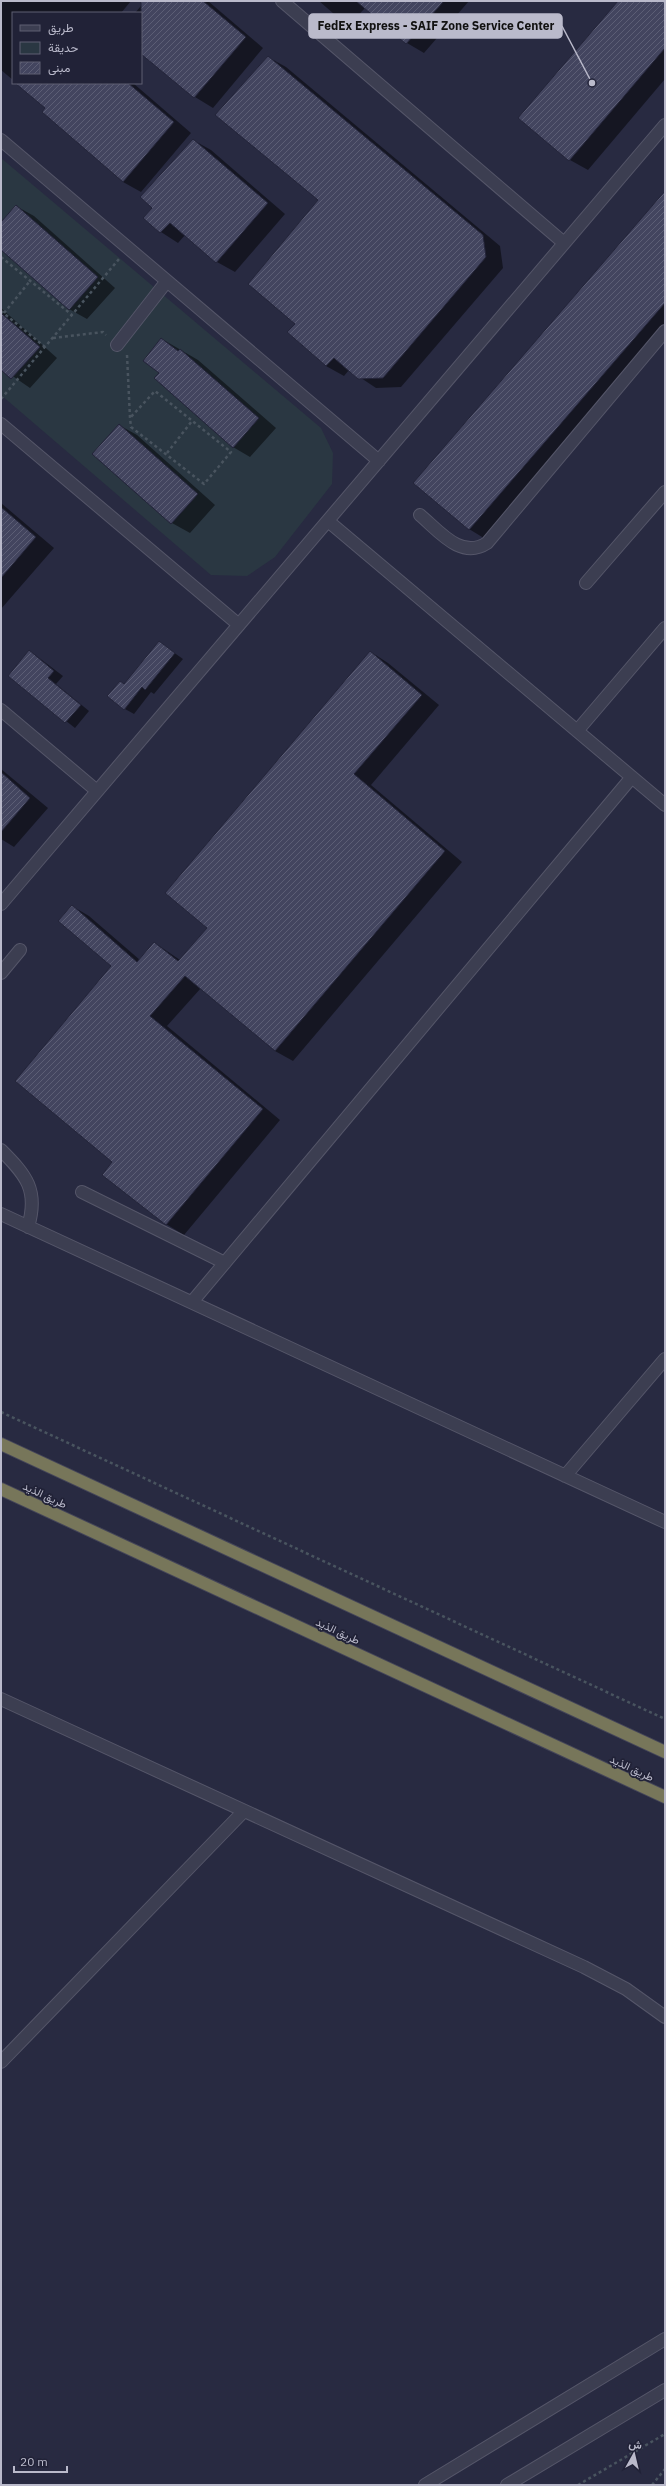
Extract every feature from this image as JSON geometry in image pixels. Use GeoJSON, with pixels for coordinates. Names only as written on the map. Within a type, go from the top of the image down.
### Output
{"type":"FeatureCollection","features":[{"type":"Feature","properties":{"kind":"highway"},"geometry":{"type":"LineString","coordinates":[[1,1444],[665,1752]]}},
{"type":"Feature","properties":{"kind":"highway","name":"طريق الذيد"},"geometry":{"type":"LineString","coordinates":[[1,1489],[665,1797]]}},
{"type":"Feature","properties":{"kind":"street"},"geometry":{"type":"LineString","coordinates":[[282,1],[564,243]]}},
{"type":"Feature","properties":{"kind":"street"},"geometry":{"type":"LineString","coordinates":[[1,904],[665,126]]}},
{"type":"Feature","properties":{"kind":"street"},"geometry":{"type":"LineString","coordinates":[[1,140],[379,461]]}},
{"type":"Feature","properties":{"kind":"street"},"geometry":{"type":"LineString","coordinates":[[117,345],[167,281]]}},
{"type":"Feature","properties":{"kind":"street"},"geometry":{"type":"LineString","coordinates":[[420,514],[462,548],[471,550],[487,543],[665,331]]}},
{"type":"Feature","properties":{"kind":"street"},"geometry":{"type":"LineString","coordinates":[[1,424],[239,625]]}},
{"type":"Feature","properties":{"kind":"street"},"geometry":{"type":"LineString","coordinates":[[586,583],[665,492]]}},
{"type":"Feature","properties":{"kind":"street"},"geometry":{"type":"LineString","coordinates":[[328,521],[665,805]]}},
{"type":"Feature","properties":{"kind":"street"},"geometry":{"type":"LineString","coordinates":[[577,731],[665,628]]}},
{"type":"Feature","properties":{"kind":"street"},"geometry":{"type":"LineString","coordinates":[[1,710],[97,791]]}},
{"type":"Feature","properties":{"kind":"street"},"geometry":{"type":"LineString","coordinates":[[192,1302],[632,777]]}},
{"type":"Feature","properties":{"kind":"street"},"geometry":{"type":"LineString","coordinates":[[1,974],[20,950]]}},
{"type":"Feature","properties":{"kind":"street"},"geometry":{"type":"LineString","coordinates":[[1,1150],[23,1173],[30,1186],[33,1199],[28,1226]]}},
{"type":"Feature","properties":{"kind":"street"},"geometry":{"type":"LineString","coordinates":[[82,1192],[225,1263]]}},
{"type":"Feature","properties":{"kind":"street"},"geometry":{"type":"LineString","coordinates":[[1,1214],[665,1522]]}},
{"type":"Feature","properties":{"kind":"street"},"geometry":{"type":"LineString","coordinates":[[565,1476],[665,1359]]}},
{"type":"Feature","properties":{"kind":"street"},"geometry":{"type":"LineString","coordinates":[[1,1699],[584,1966],[626,1989],[665,2017]]}},
{"type":"Feature","properties":{"kind":"street"},"geometry":{"type":"LineString","coordinates":[[1,2062],[244,1811]]}},
{"type":"Feature","properties":{"kind":"street"},"geometry":{"type":"LineString","coordinates":[[425,2485],[665,2339]]}},
{"type":"Feature","properties":{"kind":"street"},"geometry":{"type":"LineString","coordinates":[[507,2485],[665,2390]]}},
{"type":"Feature","properties":{"kind":"path"},"geometry":{"type":"LineString","coordinates":[[1,399],[128,248]]}},
{"type":"Feature","properties":{"kind":"path"},"geometry":{"type":"LineString","coordinates":[[1,257],[72,315]]}},
{"type":"Feature","properties":{"kind":"path"},"geometry":{"type":"LineString","coordinates":[[30,281],[2,312],[45,347]]}},
{"type":"Feature","properties":{"kind":"path"},"geometry":{"type":"LineString","coordinates":[[53,338],[103,332],[127,354],[130,418],[131,428],[166,453],[204,484],[231,452],[155,391],[130,418]]}},
{"type":"Feature","properties":{"kind":"path"},"geometry":{"type":"LineString","coordinates":[[166,453],[192,421]]}},
{"type":"Feature","properties":{"kind":"path"},"geometry":{"type":"LineString","coordinates":[[1,1412],[665,1719]]}},
{"type":"Feature","properties":{"kind":"path"},"geometry":{"type":"LineString","coordinates":[[578,2485],[665,2434]]}},
{"type":"Feature","properties":{"kind":"path"},"geometry":{"type":"LineString","coordinates":[[652,2485],[665,2469]]}},
{"type":"Feature","properties":{"kind":"green space"},"geometry":{"type":"Polygon","coordinates":[[[1,158],[321,428],[333,453],[332,484],[275,557],[247,576],[211,575],[1,395],[1,370],[11,379],[40,347],[1,313],[1,250],[98,277],[16,205],[1,222],[1,158]],[[180,349],[154,378],[233,448],[259,418],[180,349]],[[119,424],[92,454],[171,524],[198,494],[119,424]]]}},
{"type":"Feature","properties":{"kind":"building"},"geometry":{"type":"Polygon","coordinates":[[[141,1],[203,1],[246,37],[194,98],[142,55],[141,1]]]}},
{"type":"Feature","properties":{"kind":"building"},"geometry":{"type":"Polygon","coordinates":[[[356,1],[444,1],[406,44],[356,1]]]}},
{"type":"Feature","properties":{"kind":"building"},"geometry":{"type":"Polygon","coordinates":[[[618,1],[665,1],[665,48],[569,161],[518,118],[618,1]]]}},
{"type":"Feature","properties":{"kind":"building"},"geometry":{"type":"Polygon","coordinates":[[[268,56],[483,235],[486,257],[383,378],[358,379],[334,358],[326,366],[287,332],[295,324],[248,284],[318,200],[215,115],[268,56]]]}},
{"type":"Feature","properties":{"kind":"building"},"geometry":{"type":"Polygon","coordinates":[[[16,84],[129,84],[174,122],[123,182],[42,112],[45,108],[16,84]]]}},
{"type":"Feature","properties":{"kind":"building"},"geometry":{"type":"Polygon","coordinates":[[[193,139],[268,203],[216,263],[170,223],[160,233],[143,218],[152,208],[140,197],[193,139]]]}},
{"type":"Feature","properties":{"kind":"building"},"geometry":{"type":"Polygon","coordinates":[[[665,191],[665,303],[469,530],[413,483],[665,191]]]}},
{"type":"Feature","properties":{"kind":"building"},"geometry":{"type":"Polygon","coordinates":[[[16,205],[98,277],[69,310],[1,250],[1,222],[16,205]]]}},
{"type":"Feature","properties":{"kind":"building"},"geometry":{"type":"Polygon","coordinates":[[[1,313],[40,347],[11,379],[1,370],[1,313]]]}},
{"type":"Feature","properties":{"kind":"building"},"geometry":{"type":"Polygon","coordinates":[[[161,338],[178,351],[180,349],[259,418],[233,448],[154,378],[159,373],[143,361],[161,338]]]}},
{"type":"Feature","properties":{"kind":"building"},"geometry":{"type":"Polygon","coordinates":[[[119,424],[198,494],[171,524],[92,454],[119,424]]]}},
{"type":"Feature","properties":{"kind":"building"},"geometry":{"type":"Polygon","coordinates":[[[1,507],[36,537],[1,578],[1,507]]]}},
{"type":"Feature","properties":{"kind":"building"},"geometry":{"type":"Polygon","coordinates":[[[159,641],[175,653],[145,690],[142,687],[124,710],[107,696],[120,681],[124,684],[159,641]]]}},
{"type":"Feature","properties":{"kind":"building"},"geometry":{"type":"Polygon","coordinates":[[[29,650],[54,671],[48,678],[81,705],[65,723],[8,676],[29,650]]]}},
{"type":"Feature","properties":{"kind":"building"},"geometry":{"type":"Polygon","coordinates":[[[370,651],[422,695],[354,774],[445,851],[275,1051],[185,976],[150,1016],[263,1109],[166,1225],[102,1175],[112,1162],[15,1081],[111,966],[58,921],[72,905],[137,962],[154,942],[178,961],[207,928],[165,893],[370,651]]]}},
{"type":"Feature","properties":{"kind":"building"},"geometry":{"type":"Polygon","coordinates":[[[1,772],[30,798],[1,832],[1,772]]]}},
{"type":"Feature","properties":{"kind":"place","name":"FedEx Express - SAIF Zone Service Center"},"geometry":{"type":"Point","coordinates":[592,83]}}]}
